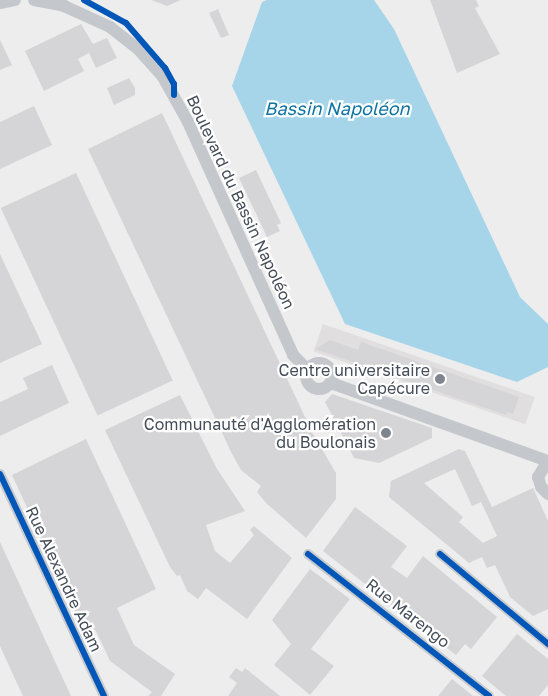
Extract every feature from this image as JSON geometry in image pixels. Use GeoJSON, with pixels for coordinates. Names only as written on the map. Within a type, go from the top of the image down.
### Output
{"type":"FeatureCollection","features":[{"type":"Feature","properties":{"kind":"main road"},"geometry":{"type":"LineString","coordinates":[[0,3],[15,0]]}},
{"type":"Feature","properties":{"kind":"main road","name":"Boulevard du Bassin Napoléon"},"geometry":{"type":"LineString","coordinates":[[34,0],[64,6],[105,24],[130,41],[158,71],[188,122],[293,355],[307,369]]}},
{"type":"Feature","properties":{"kind":"main road"},"geometry":{"type":"LineString","coordinates":[[317,363],[326,365],[332,374],[331,383],[323,389],[311,388],[305,379],[307,369],[317,363]]}},
{"type":"Feature","properties":{"kind":"main road"},"geometry":{"type":"LineString","coordinates":[[331,383],[548,461],[541,468],[538,478]]}},
{"type":"Feature","properties":{"kind":"main road"},"geometry":{"type":"LineString","coordinates":[[525,453],[548,494]]}},
{"type":"Feature","properties":{"kind":"street","name":"Rue Alexandre Adam"},"geometry":{"type":"LineString","coordinates":[[0,474],[104,696]]}},
{"type":"Feature","properties":{"kind":"street","name":"Rue Marengo"},"geometry":{"type":"LineString","coordinates":[[308,554],[489,696]]}},
{"type":"Feature","properties":{"kind":"street"},"geometry":{"type":"LineString","coordinates":[[440,554],[548,644]]}},
{"type":"Feature","properties":{"kind":"shaded area","name":"Centre universitaire Capécure"},"geometry":{"type":"Polygon","coordinates":[[[323,324],[535,397],[525,424],[314,351],[323,324]]]}},
{"type":"Feature","properties":{"kind":"water","name":"Bassin Napoléon"},"geometry":{"type":"Polygon","coordinates":[[[267,0],[374,0],[394,29],[520,297],[548,324],[548,367],[517,382],[345,324],[232,86],[262,2],[267,0]]]}},
{"type":"Feature","properties":{"kind":"building"},"geometry":{"type":"Polygon","coordinates":[[[151,0],[181,0],[167,6],[151,0]]]}},
{"type":"Feature","properties":{"kind":"building"},"geometry":{"type":"Polygon","coordinates":[[[430,0],[476,0],[479,6],[475,8],[500,54],[457,73],[430,0]]]}},
{"type":"Feature","properties":{"kind":"building"},"geometry":{"type":"Polygon","coordinates":[[[218,9],[229,35],[221,38],[209,13],[218,9]]]}},
{"type":"Feature","properties":{"kind":"building"},"geometry":{"type":"Polygon","coordinates":[[[81,24],[93,44],[107,38],[117,58],[96,68],[89,53],[78,59],[84,71],[44,91],[25,51],[81,24]]]}},
{"type":"Feature","properties":{"kind":"building"},"geometry":{"type":"Polygon","coordinates":[[[0,40],[12,65],[0,70],[0,40]]]}},
{"type":"Feature","properties":{"kind":"building"},"geometry":{"type":"Polygon","coordinates":[[[129,78],[135,88],[135,95],[114,105],[107,88],[129,78]]]}},
{"type":"Feature","properties":{"kind":"building"},"geometry":{"type":"Polygon","coordinates":[[[34,106],[52,145],[0,169],[0,122],[34,106]]]}},
{"type":"Feature","properties":{"kind":"building"},"geometry":{"type":"Polygon","coordinates":[[[162,113],[313,434],[336,473],[336,499],[306,538],[266,503],[257,492],[261,486],[241,470],[232,454],[88,149],[162,113]]]}},
{"type":"Feature","properties":{"kind":"building"},"geometry":{"type":"Polygon","coordinates":[[[256,170],[281,223],[277,225],[280,231],[267,237],[239,178],[256,170]]]}},
{"type":"Feature","properties":{"kind":"building"},"geometry":{"type":"Polygon","coordinates":[[[76,173],[173,381],[98,416],[1,208],[76,173]]]}},
{"type":"Feature","properties":{"kind":"building"},"geometry":{"type":"Polygon","coordinates":[[[0,254],[42,344],[0,363],[0,254]]]}},
{"type":"Feature","properties":{"kind":"building","name":"Centre universitaire Capécure"},"geometry":{"type":"Polygon","coordinates":[[[330,340],[358,350],[361,342],[519,397],[513,414],[507,412],[506,415],[315,349],[330,340]]]}},
{"type":"Feature","properties":{"kind":"building"},"geometry":{"type":"Polygon","coordinates":[[[52,365],[69,403],[0,436],[0,402],[28,389],[23,378],[52,365]]]}},
{"type":"Feature","properties":{"kind":"building","name":"Communauté d'Agglomération du Boulonais"},"geometry":{"type":"Polygon","coordinates":[[[332,394],[432,428],[432,438],[379,463],[354,458],[325,402],[332,394]]]}},
{"type":"Feature","properties":{"kind":"building"},"geometry":{"type":"Polygon","coordinates":[[[180,395],[217,469],[245,511],[206,525],[215,551],[230,563],[254,535],[250,530],[254,526],[292,558],[247,619],[206,588],[198,599],[187,591],[180,575],[177,576],[170,567],[105,430],[180,395]]]}},
{"type":"Feature","properties":{"kind":"building"},"geometry":{"type":"Polygon","coordinates":[[[86,439],[156,589],[117,608],[134,645],[175,674],[161,696],[148,696],[152,692],[110,661],[96,631],[87,622],[81,625],[12,475],[86,439]]]}},
{"type":"Feature","properties":{"kind":"building"},"geometry":{"type":"Polygon","coordinates":[[[459,449],[465,451],[492,507],[533,488],[548,521],[548,609],[533,616],[510,597],[495,565],[487,568],[482,557],[469,563],[389,497],[391,481],[459,449]],[[455,469],[424,483],[463,517],[459,522],[483,543],[497,536],[481,502],[472,506],[455,469]]]}},
{"type":"Feature","properties":{"kind":"building"},"geometry":{"type":"Polygon","coordinates":[[[355,507],[407,546],[391,567],[407,578],[423,556],[497,617],[471,649],[465,644],[456,655],[323,551],[355,507]]]}},
{"type":"Feature","properties":{"kind":"building"},"geometry":{"type":"Polygon","coordinates":[[[0,542],[71,696],[23,696],[15,679],[0,646],[0,542]]]}},
{"type":"Feature","properties":{"kind":"building"},"geometry":{"type":"Polygon","coordinates":[[[310,569],[350,599],[311,649],[334,666],[310,695],[274,665],[291,644],[272,620],[310,569]]]}},
{"type":"Feature","properties":{"kind":"building"},"geometry":{"type":"Polygon","coordinates":[[[517,634],[548,659],[548,685],[539,696],[506,696],[482,676],[517,634]]]}},
{"type":"Feature","properties":{"kind":"building"},"geometry":{"type":"Polygon","coordinates":[[[236,668],[242,672],[245,668],[280,696],[228,696],[237,683],[229,677],[236,668]]]}},
{"type":"Feature","properties":{"kind":"building"},"geometry":{"type":"Polygon","coordinates":[[[452,679],[473,696],[438,696],[452,679]]]}},
{"type":"Feature","properties":{"kind":"cycle path"},"geometry":{"type":"LineString","coordinates":[[84,0],[126,23],[165,68],[174,84],[174,95]]}},
{"type":"Feature","properties":{"kind":"cycle path"},"geometry":{"type":"LineString","coordinates":[[0,474],[104,696]]}},
{"type":"Feature","properties":{"kind":"cycle path"},"geometry":{"type":"LineString","coordinates":[[308,554],[489,696]]}},
{"type":"Feature","properties":{"kind":"cycle path"},"geometry":{"type":"LineString","coordinates":[[440,554],[548,644]]}},
{"type":"Feature","properties":{"kind":"place","name":"Centre universitaire Capécure"},"geometry":{"type":"Point","coordinates":[440,379]}},
{"type":"Feature","properties":{"kind":"place","name":"Communauté d'Agglomération du Boulonais"},"geometry":{"type":"Point","coordinates":[386,433]}}]}
